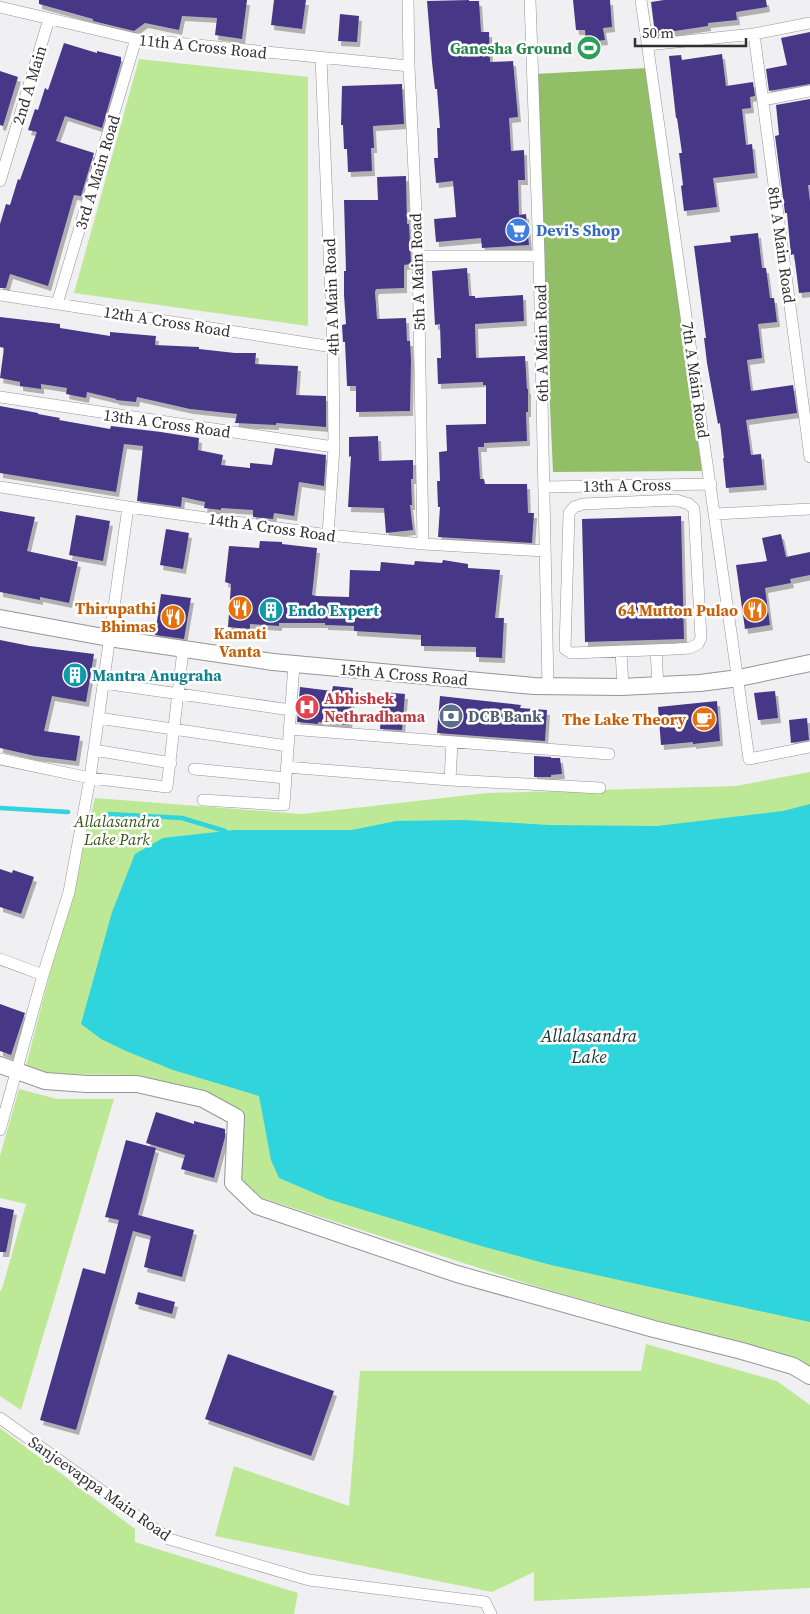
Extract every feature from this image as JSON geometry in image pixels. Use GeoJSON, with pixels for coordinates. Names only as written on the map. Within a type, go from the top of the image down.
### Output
{"type":"FeatureCollection","features":[{"type":"Feature","properties":{"kind":"street","name":"5th A Main Road"},"geometry":{"type":"LineString","coordinates":[[408,0],[409,66],[418,256],[423,544]]}},
{"type":"Feature","properties":{"kind":"street","name":"6th A Main Road"},"geometry":{"type":"LineString","coordinates":[[530,0],[539,256],[548,686]]}},
{"type":"Feature","properties":{"kind":"street","name":"7th A Main Road"},"geometry":{"type":"LineString","coordinates":[[641,0],[739,678],[749,759],[810,747]]}},
{"type":"Feature","properties":{"kind":"street","name":"11th A Cross Road"},"geometry":{"type":"LineString","coordinates":[[0,8],[136,39],[409,66]]}},
{"type":"Feature","properties":{"kind":"street","name":"2nd A Main"},"geometry":{"type":"LineString","coordinates":[[0,180],[49,19]]}},
{"type":"Feature","properties":{"kind":"street"},"geometry":{"type":"LineString","coordinates":[[648,45],[754,34],[810,23]]}},
{"type":"Feature","properties":{"kind":"street","name":"8th A Main Road"},"geometry":{"type":"LineString","coordinates":[[754,34],[810,456]]}},
{"type":"Feature","properties":{"kind":"street","name":"3rd A Main Road"},"geometry":{"type":"LineString","coordinates":[[57,304],[136,39]]}},
{"type":"Feature","properties":{"kind":"street","name":"4th A Main Road"},"geometry":{"type":"LineString","coordinates":[[321,58],[333,347],[334,447],[328,535]]}},
{"type":"Feature","properties":{"kind":"street"},"geometry":{"type":"LineString","coordinates":[[763,100],[810,91]]}},
{"type":"Feature","properties":{"kind":"street"},"geometry":{"type":"LineString","coordinates":[[418,256],[539,256]]}},
{"type":"Feature","properties":{"kind":"street","name":"12th A Cross Road"},"geometry":{"type":"LineString","coordinates":[[0,295],[333,347]]}},
{"type":"Feature","properties":{"kind":"street","name":"13th A Cross Road"},"geometry":{"type":"LineString","coordinates":[[0,397],[334,447]]}},
{"type":"Feature","properties":{"kind":"street","name":"13th A Cross"},"geometry":{"type":"LineString","coordinates":[[544,486],[711,484]]}},
{"type":"Feature","properties":{"kind":"street","name":"14th A Cross Road"},"geometry":{"type":"LineString","coordinates":[[0,487],[128,508],[328,535],[423,544],[545,551]]}},
{"type":"Feature","properties":{"kind":"street"},"geometry":{"type":"LineString","coordinates":[[676,500],[689,504],[694,509],[701,638],[698,644],[690,648],[621,651],[571,653],[565,649],[567,522],[569,513],[574,507],[583,504],[676,500]]}},
{"type":"Feature","properties":{"kind":"street"},"geometry":{"type":"LineString","coordinates":[[0,1130],[43,975],[69,892],[90,778],[128,508]]}},
{"type":"Feature","properties":{"kind":"street"},"geometry":{"type":"LineString","coordinates":[[715,514],[810,509]]}},
{"type":"Feature","properties":{"kind":"street","name":"15th A Cross Road"},"geometry":{"type":"LineString","coordinates":[[0,618],[183,650],[294,664],[548,686],[658,686],[739,678],[810,663]]}},
{"type":"Feature","properties":{"kind":"street"},"geometry":{"type":"LineString","coordinates":[[0,759],[90,778],[168,787],[183,650]]}},
{"type":"Feature","properties":{"kind":"street"},"geometry":{"type":"LineString","coordinates":[[656,650],[658,686]]}},
{"type":"Feature","properties":{"kind":"street"},"geometry":{"type":"LineString","coordinates":[[621,651],[623,687]]}},
{"type":"Feature","properties":{"kind":"street"},"geometry":{"type":"LineString","coordinates":[[203,800],[284,805],[294,664]]}},
{"type":"Feature","properties":{"kind":"street"},"geometry":{"type":"LineString","coordinates":[[103,683],[291,710]]}},
{"type":"Feature","properties":{"kind":"street"},"geometry":{"type":"LineString","coordinates":[[98,718],[288,746]]}},
{"type":"Feature","properties":{"kind":"street"},"geometry":{"type":"LineString","coordinates":[[289,729],[608,754]]}},
{"type":"Feature","properties":{"kind":"street"},"geometry":{"type":"LineString","coordinates":[[450,780],[452,742]]}},
{"type":"Feature","properties":{"kind":"street"},"geometry":{"type":"LineString","coordinates":[[94,750],[171,763]]}},
{"type":"Feature","properties":{"kind":"street"},"geometry":{"type":"LineString","coordinates":[[286,766],[450,780],[600,788]]}},
{"type":"Feature","properties":{"kind":"street"},"geometry":{"type":"LineString","coordinates":[[194,769],[286,778]]}},
{"type":"Feature","properties":{"kind":"street"},"geometry":{"type":"LineString","coordinates":[[0,960],[43,975]]}},
{"type":"Feature","properties":{"kind":"street"},"geometry":{"type":"LineString","coordinates":[[0,1065],[45,1081],[87,1084],[137,1084],[203,1099],[236,1117],[233,1183],[257,1206],[457,1274],[793,1366],[810,1376]]}},
{"type":"Feature","properties":{"kind":"street","name":"Sanjeevappa Main Road"},"geometry":{"type":"LineString","coordinates":[[0,1418],[169,1539],[309,1580],[484,1602],[491,1614]]}},
{"type":"Feature","properties":{"kind":"green space"},"geometry":{"type":"Polygon","coordinates":[[[139,59],[308,77],[308,326],[74,293],[139,59]]]}},
{"type":"Feature","properties":{"kind":"green space"},"geometry":{"type":"Polygon","coordinates":[[[647,68],[702,471],[553,472],[535,74],[647,68]]]}},
{"type":"Feature","properties":{"kind":"green space","name":"Allalasandra Lake"},"geometry":{"type":"Polygon","coordinates":[[[810,772],[810,1370],[785,1356],[538,1287],[262,1198],[241,1181],[243,1110],[203,1093],[138,1075],[52,1074],[26,1066],[95,798],[302,814],[487,793],[736,786],[810,772]]]}},
{"type":"Feature","properties":{"kind":"green space"},"geometry":{"type":"Polygon","coordinates":[[[19,1089],[57,1099],[114,1099],[21,1410],[0,1396],[0,1291],[26,1204],[0,1198],[0,1156],[19,1089]]]}},
{"type":"Feature","properties":{"kind":"green space"},"geometry":{"type":"Polygon","coordinates":[[[646,1344],[777,1381],[810,1405],[810,1588],[534,1601],[534,1572],[492,1592],[215,1536],[234,1466],[349,1506],[360,1371],[641,1371],[646,1344]]]}},
{"type":"Feature","properties":{"kind":"green space"},"geometry":{"type":"Polygon","coordinates":[[[0,1428],[135,1529],[135,1542],[298,1593],[294,1614],[0,1614],[0,1428]]]}},
{"type":"Feature","properties":{"kind":"water","name":"Allalasandra Lake"},"geometry":{"type":"Polygon","coordinates":[[[810,804],[810,1322],[551,1265],[481,1246],[328,1199],[279,1178],[271,1160],[259,1096],[173,1070],[126,1051],[101,1039],[81,1024],[112,912],[135,854],[163,838],[234,830],[352,830],[396,821],[463,820],[549,825],[657,826],[783,811],[810,804]]]}},
{"type":"Feature","properties":{"kind":"building"},"geometry":{"type":"Polygon","coordinates":[[[39,0],[247,0],[242,39],[215,35],[217,18],[182,16],[179,30],[145,23],[134,31],[93,21],[93,19],[39,4],[39,0]]]}},
{"type":"Feature","properties":{"kind":"building"},"geometry":{"type":"Polygon","coordinates":[[[274,0],[306,0],[302,29],[271,25],[274,0]]]}},
{"type":"Feature","properties":{"kind":"building"},"geometry":{"type":"Polygon","coordinates":[[[573,0],[610,0],[612,27],[603,28],[605,40],[586,42],[585,30],[576,30],[573,0]]]}},
{"type":"Feature","properties":{"kind":"building"},"geometry":{"type":"Polygon","coordinates":[[[664,0],[766,0],[767,7],[736,12],[737,20],[708,23],[708,26],[655,34],[651,2],[664,0]]]}},
{"type":"Feature","properties":{"kind":"building"},"geometry":{"type":"Polygon","coordinates":[[[427,1],[479,1],[481,32],[489,32],[490,62],[513,61],[518,117],[509,118],[511,151],[524,150],[525,180],[518,180],[519,215],[526,214],[529,245],[482,248],[481,238],[436,242],[434,219],[456,217],[453,181],[436,183],[434,158],[438,158],[437,128],[440,128],[427,1]]]}},
{"type":"Feature","properties":{"kind":"building"},"geometry":{"type":"Polygon","coordinates":[[[340,14],[359,16],[357,42],[338,41],[340,14]]]}},
{"type":"Feature","properties":{"kind":"building"},"geometry":{"type":"Polygon","coordinates":[[[810,32],[810,84],[769,91],[766,69],[787,65],[781,38],[810,32]]]}},
{"type":"Feature","properties":{"kind":"building"},"geometry":{"type":"Polygon","coordinates":[[[64,43],[97,53],[97,51],[121,57],[121,62],[102,128],[65,116],[56,141],[94,153],[81,196],[74,195],[48,286],[10,274],[6,288],[0,288],[0,224],[6,204],[10,205],[18,179],[20,180],[37,132],[28,130],[35,109],[38,110],[45,88],[48,90],[64,43]]]}},
{"type":"Feature","properties":{"kind":"building"},"geometry":{"type":"Polygon","coordinates":[[[722,54],[726,86],[753,82],[755,96],[750,97],[751,108],[742,109],[746,145],[752,144],[755,173],[713,178],[717,207],[684,211],[679,153],[682,153],[669,56],[681,55],[682,60],[722,54]]]}},
{"type":"Feature","properties":{"kind":"building"},"geometry":{"type":"Polygon","coordinates":[[[0,71],[18,77],[3,126],[0,125],[0,71]]]}},
{"type":"Feature","properties":{"kind":"building"},"geometry":{"type":"Polygon","coordinates":[[[402,84],[404,124],[373,126],[374,148],[371,148],[372,171],[348,172],[347,149],[344,149],[343,125],[341,125],[342,86],[402,84]]]}},
{"type":"Feature","properties":{"kind":"building"},"geometry":{"type":"Polygon","coordinates":[[[810,99],[810,185],[808,185],[810,201],[810,292],[799,293],[794,254],[791,255],[787,213],[785,213],[775,136],[779,135],[776,105],[810,99]]]}},
{"type":"Feature","properties":{"kind":"building"},"geometry":{"type":"Polygon","coordinates":[[[406,176],[407,224],[409,224],[411,264],[404,265],[404,288],[376,289],[375,292],[377,319],[406,318],[407,341],[410,341],[411,361],[410,411],[356,412],[356,386],[347,386],[345,342],[343,342],[342,325],[346,324],[344,295],[344,271],[346,271],[344,200],[378,200],[377,177],[406,176]]]}},
{"type":"Feature","properties":{"kind":"building"},"geometry":{"type":"Polygon","coordinates":[[[758,233],[762,268],[766,268],[770,298],[774,298],[777,322],[758,324],[762,358],[747,360],[751,391],[793,385],[797,413],[746,420],[751,455],[761,454],[764,485],[726,488],[720,423],[718,424],[707,363],[704,338],[706,338],[694,246],[731,242],[730,236],[758,233]]]}},
{"type":"Feature","properties":{"kind":"building"},"geometry":{"type":"Polygon","coordinates":[[[467,268],[469,296],[475,296],[475,298],[523,295],[524,321],[475,324],[476,358],[525,356],[528,389],[528,412],[526,412],[527,441],[484,443],[484,447],[478,447],[480,479],[484,479],[485,484],[527,484],[528,513],[534,513],[532,543],[438,537],[440,507],[438,507],[437,481],[440,481],[439,452],[447,451],[446,425],[486,424],[486,385],[483,385],[483,382],[438,384],[437,358],[441,358],[440,324],[435,325],[432,271],[467,268]]]}},
{"type":"Feature","properties":{"kind":"building"},"geometry":{"type":"Polygon","coordinates":[[[0,317],[60,324],[60,328],[110,336],[110,332],[156,336],[155,345],[199,347],[199,349],[235,353],[256,353],[255,364],[298,366],[296,395],[326,396],[326,427],[276,423],[276,425],[235,423],[237,414],[190,409],[137,397],[136,402],[116,400],[87,392],[86,398],[66,394],[67,388],[41,384],[41,389],[20,386],[20,382],[0,378],[4,348],[0,347],[0,317]]]}},
{"type":"Feature","properties":{"kind":"building"},"geometry":{"type":"Polygon","coordinates":[[[0,406],[60,418],[59,420],[110,429],[111,426],[199,438],[198,450],[223,455],[221,465],[250,468],[250,463],[272,465],[275,448],[326,455],[324,486],[299,482],[294,516],[274,513],[273,519],[253,517],[253,510],[204,508],[205,502],[182,497],[181,507],[137,501],[143,446],[124,444],[116,492],[0,473],[0,406]]]}},
{"type":"Feature","properties":{"kind":"building"},"geometry":{"type":"Polygon","coordinates":[[[378,436],[379,461],[413,460],[413,479],[411,479],[412,505],[410,505],[413,530],[386,533],[384,508],[348,507],[351,456],[349,457],[349,437],[378,436]]]}},
{"type":"Feature","properties":{"kind":"building"},"geometry":{"type":"Polygon","coordinates":[[[0,511],[35,517],[27,551],[78,562],[69,603],[40,597],[40,600],[0,592],[0,511]]]}},
{"type":"Feature","properties":{"kind":"building"},"geometry":{"type":"Polygon","coordinates":[[[76,515],[110,521],[103,561],[69,555],[76,515]]]}},
{"type":"Feature","properties":{"kind":"building"},"geometry":{"type":"Polygon","coordinates":[[[681,516],[684,639],[585,642],[582,519],[681,516]]]}},
{"type":"Feature","properties":{"kind":"building"},"geometry":{"type":"Polygon","coordinates":[[[166,529],[189,533],[183,569],[160,565],[166,529]]]}},
{"type":"Feature","properties":{"kind":"building"},"geometry":{"type":"Polygon","coordinates":[[[781,534],[786,557],[810,552],[810,575],[790,579],[791,583],[765,588],[770,625],[745,629],[736,565],[767,561],[762,538],[781,534]]]}},
{"type":"Feature","properties":{"kind":"building"},"geometry":{"type":"Polygon","coordinates":[[[260,541],[282,542],[282,544],[317,548],[312,595],[316,596],[349,597],[350,570],[380,571],[381,562],[414,565],[415,561],[442,563],[443,560],[468,564],[468,568],[500,570],[495,618],[504,618],[502,658],[476,657],[476,647],[421,646],[421,635],[354,631],[354,626],[325,625],[325,623],[279,623],[279,626],[250,624],[250,629],[228,627],[231,584],[225,582],[229,546],[259,548],[260,541]]]}},
{"type":"Feature","properties":{"kind":"building","name":"Thirupathi Bhimas"},"geometry":{"type":"Polygon","coordinates":[[[161,594],[191,598],[184,639],[155,635],[161,594]]]}},
{"type":"Feature","properties":{"kind":"building"},"geometry":{"type":"Polygon","coordinates":[[[0,640],[30,646],[94,654],[86,702],[52,696],[44,731],[80,736],[76,761],[35,756],[0,748],[0,640]]]}},
{"type":"Feature","properties":{"kind":"building"},"geometry":{"type":"Polygon","coordinates":[[[333,686],[353,688],[349,725],[297,722],[300,687],[332,691],[333,686]]]}},
{"type":"Feature","properties":{"kind":"building"},"geometry":{"type":"Polygon","coordinates":[[[775,691],[778,718],[758,720],[754,693],[775,691]]]}},
{"type":"Feature","properties":{"kind":"building"},"geometry":{"type":"Polygon","coordinates":[[[383,692],[405,694],[402,730],[380,729],[383,692]]]}},
{"type":"Feature","properties":{"kind":"building"},"geometry":{"type":"Polygon","coordinates":[[[440,696],[521,705],[520,708],[547,710],[545,741],[437,733],[440,696]]]}},
{"type":"Feature","properties":{"kind":"building"},"geometry":{"type":"Polygon","coordinates":[[[717,701],[720,741],[661,745],[658,707],[717,701]]]}},
{"type":"Feature","properties":{"kind":"building"},"geometry":{"type":"Polygon","coordinates":[[[807,718],[809,740],[791,743],[789,720],[807,718]]]}},
{"type":"Feature","properties":{"kind":"building"},"geometry":{"type":"Polygon","coordinates":[[[534,756],[560,758],[562,774],[551,775],[551,777],[534,777],[534,756]]]}},
{"type":"Feature","properties":{"kind":"building"},"geometry":{"type":"Polygon","coordinates":[[[0,869],[12,873],[13,870],[34,877],[21,914],[0,907],[0,869]]]}},
{"type":"Feature","properties":{"kind":"building"},"geometry":{"type":"Polygon","coordinates":[[[0,1004],[25,1013],[11,1055],[0,1051],[0,1004]]]}},
{"type":"Feature","properties":{"kind":"building"},"geometry":{"type":"Polygon","coordinates":[[[156,1112],[194,1124],[194,1121],[225,1129],[225,1137],[214,1178],[181,1169],[185,1155],[146,1143],[156,1112]]]}},
{"type":"Feature","properties":{"kind":"building"},"geometry":{"type":"Polygon","coordinates":[[[126,1140],[156,1148],[138,1215],[194,1230],[182,1277],[144,1267],[151,1236],[133,1231],[76,1430],[40,1420],[83,1268],[105,1274],[119,1220],[105,1217],[126,1140]]]}},
{"type":"Feature","properties":{"kind":"building"},"geometry":{"type":"Polygon","coordinates":[[[0,1207],[14,1210],[6,1252],[0,1252],[0,1207]]]}},
{"type":"Feature","properties":{"kind":"building"},"geometry":{"type":"Polygon","coordinates":[[[138,1292],[175,1302],[172,1314],[135,1304],[138,1292]]]}},
{"type":"Feature","properties":{"kind":"building"},"geometry":{"type":"Polygon","coordinates":[[[228,1354],[334,1391],[311,1456],[205,1419],[228,1354]]]}},
{"type":"Feature","properties":{"kind":"waterway"},"geometry":{"type":"LineString","coordinates":[[0,808],[68,812]]}},
{"type":"Feature","properties":{"kind":"waterway"},"geometry":{"type":"LineString","coordinates":[[108,814],[182,818],[225,831]]}},
{"type":"Feature","properties":{"kind":"place","name":"Ganesha Ground"},"geometry":{"type":"Point","coordinates":[589,48]}},
{"type":"Feature","properties":{"kind":"place","name":"Devi's Shop"},"geometry":{"type":"Point","coordinates":[518,230]}},
{"type":"Feature","properties":{"kind":"place","name":"Kamati Vanta"},"geometry":{"type":"Point","coordinates":[240,608]}},
{"type":"Feature","properties":{"kind":"place","name":"Endo Expert"},"geometry":{"type":"Point","coordinates":[271,610]}},
{"type":"Feature","properties":{"kind":"place","name":"64 Mutton Pulao"},"geometry":{"type":"Point","coordinates":[755,610]}},
{"type":"Feature","properties":{"kind":"place","name":"Thirupathi Bhimas"},"geometry":{"type":"Point","coordinates":[173,617]}},
{"type":"Feature","properties":{"kind":"place","name":"Mantra Anugraha"},"geometry":{"type":"Point","coordinates":[75,675]}},
{"type":"Feature","properties":{"kind":"place","name":"Abhishek Nethradhama"},"geometry":{"type":"Point","coordinates":[307,707]}},
{"type":"Feature","properties":{"kind":"place","name":"DCB Bank"},"geometry":{"type":"Point","coordinates":[451,716]}},
{"type":"Feature","properties":{"kind":"place","name":"The Lake Theory"},"geometry":{"type":"Point","coordinates":[704,719]}},
{"type":"Feature","properties":{"kind":"park label","name":"Allalasandra Lake Park"},"geometry":{"type":"Point","coordinates":[117,830]}}]}
